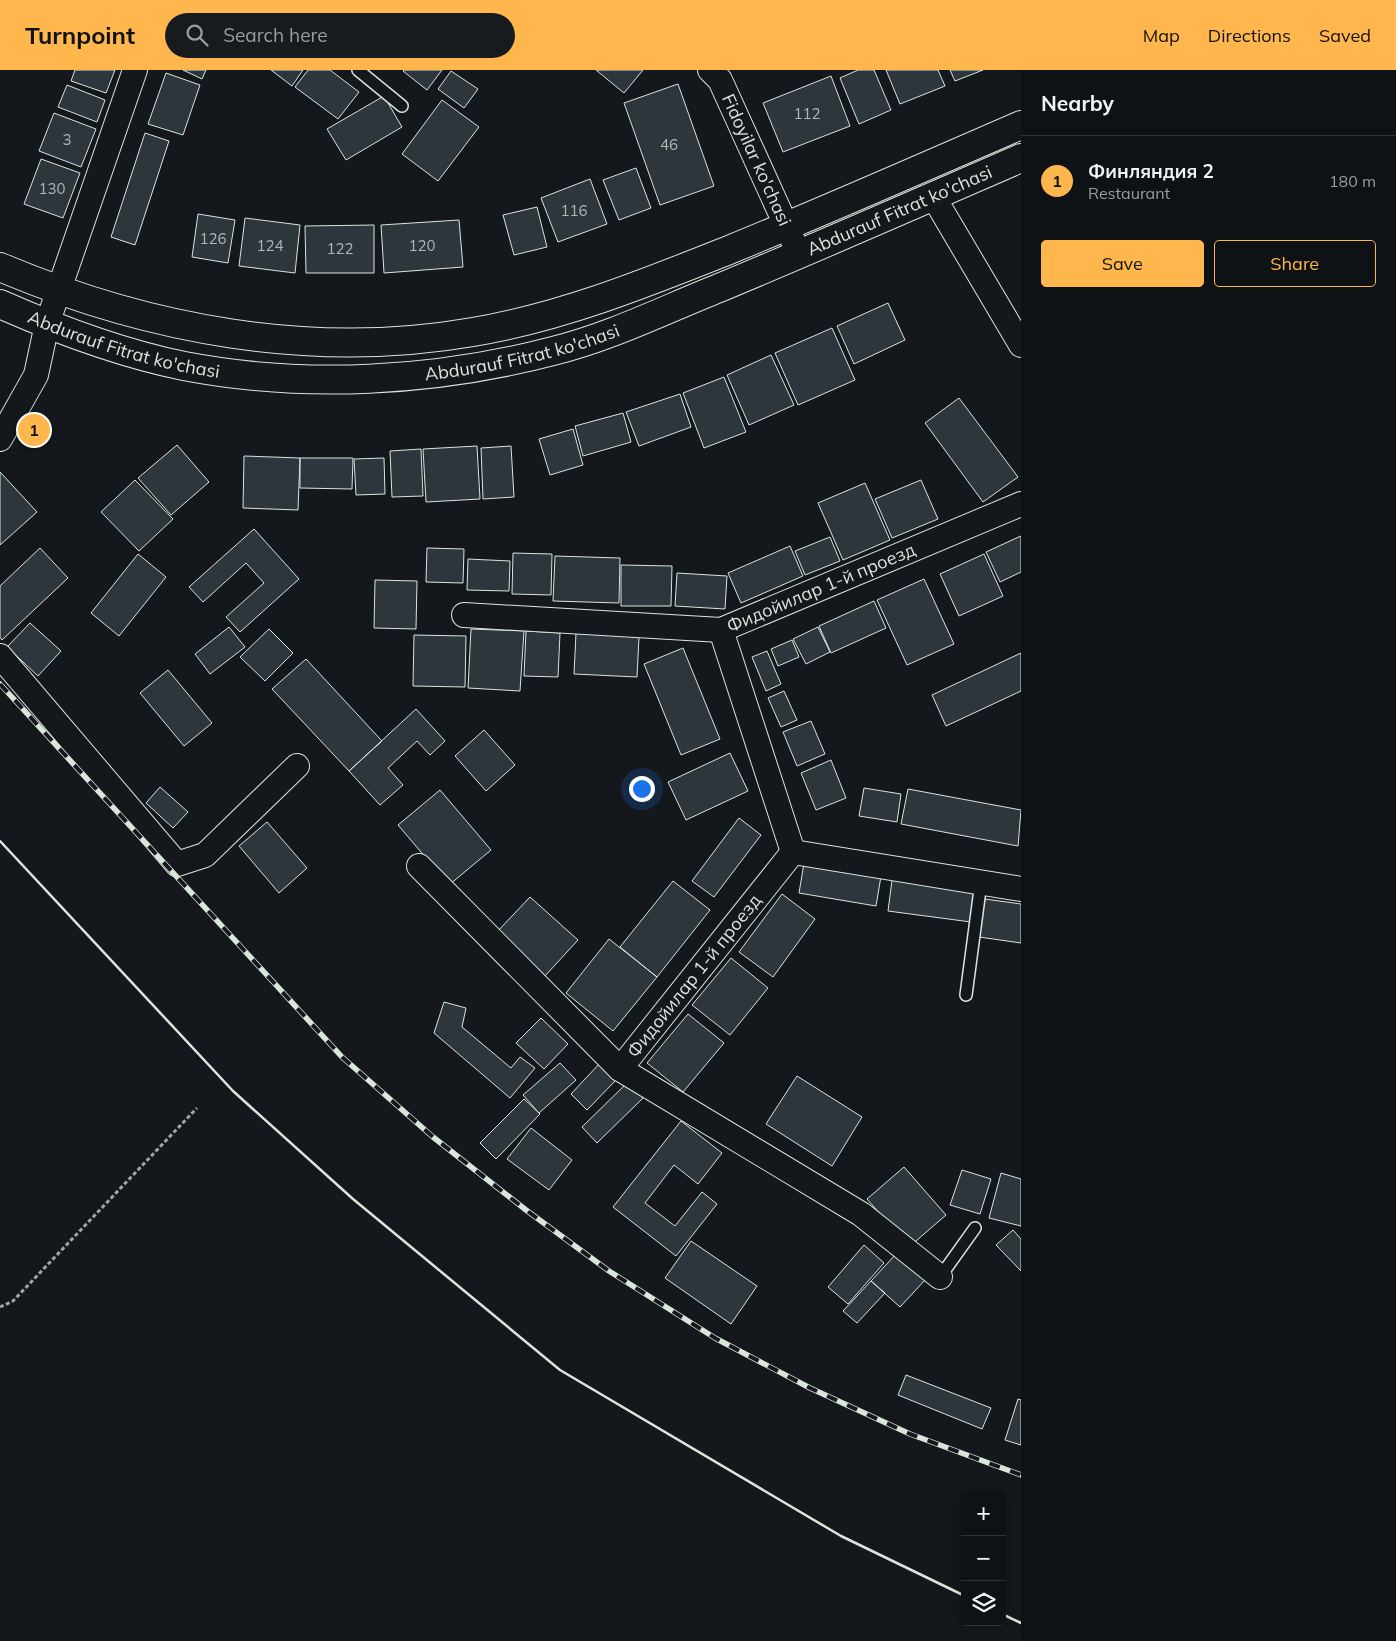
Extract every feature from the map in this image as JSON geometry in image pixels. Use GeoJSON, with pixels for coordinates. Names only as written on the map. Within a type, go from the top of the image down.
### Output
{"type":"FeatureCollection","features":[{"type":"Feature","properties":{"kind":"main road","name":"Abdurauf Fitrat ko'chasi"},"geometry":{"type":"LineString","coordinates":[[0,267],[58,290],[160,320],[229,334],[298,341],[403,340],[472,332],[540,318],[656,279],[786,227],[1021,125]]}},
{"type":"Feature","properties":{"kind":"main road","name":"Abdurauf Fitrat ko'chasi"},"geometry":{"type":"LineString","coordinates":[[0,304],[47,324],[147,356],[218,372],[291,378],[401,376],[477,367],[554,351],[627,326],[1021,158]]}},
{"type":"Feature","properties":{"kind":"main road"},"geometry":{"type":"LineString","coordinates":[[920,169],[933,196]]}},
{"type":"Feature","properties":{"kind":"street"},"geometry":{"type":"LineString","coordinates":[[0,439],[36,375],[47,324],[58,290],[135,70]]}},
{"type":"Feature","properties":{"kind":"street","name":"Fidoyilar ko'chasi"},"geometry":{"type":"LineString","coordinates":[[720,73],[799,254]]}},
{"type":"Feature","properties":{"kind":"street"},"geometry":{"type":"LineString","coordinates":[[933,196],[1021,345]]}},
{"type":"Feature","properties":{"kind":"street","name":"Фидойилар 1-й проезд"},"geometry":{"type":"LineString","coordinates":[[464,615],[721,630],[1021,504]]}},
{"type":"Feature","properties":{"kind":"street"},"geometry":{"type":"LineString","coordinates":[[721,630],[793,852],[1021,888]]}},
{"type":"Feature","properties":{"kind":"street"},"geometry":{"type":"LineString","coordinates":[[0,656],[178,864],[205,856],[297,766]]}},
{"type":"Feature","properties":{"kind":"street","name":"Фидойилар 1-й проезд"},"geometry":{"type":"LineString","coordinates":[[620,1069],[793,852]]}},
{"type":"Feature","properties":{"kind":"street","name":"Фидойилар 1-й проезд"},"geometry":{"type":"LineString","coordinates":[[419,866],[620,1069],[861,1214],[940,1277]]}},
{"type":"Feature","properties":{"kind":"lane"},"geometry":{"type":"LineString","coordinates":[[358,70],[402,106]]}},
{"type":"Feature","properties":{"kind":"lane"},"geometry":{"type":"LineString","coordinates":[[966,995],[981,882]]}},
{"type":"Feature","properties":{"kind":"lane"},"geometry":{"type":"LineString","coordinates":[[940,1277],[975,1228]]}},
{"type":"Feature","properties":{"kind":"path"},"geometry":{"type":"LineString","coordinates":[[0,1307],[13,1301],[197,1108]]}},
{"type":"Feature","properties":{"kind":"building"},"geometry":{"type":"Polygon","coordinates":[[[75,70],[115,70],[106,93],[71,81],[75,70]]]}},
{"type":"Feature","properties":{"kind":"building"},"geometry":{"type":"Polygon","coordinates":[[[183,70],[206,70],[202,79],[183,70]]]}},
{"type":"Feature","properties":{"kind":"building"},"geometry":{"type":"Polygon","coordinates":[[[271,70],[303,70],[292,86],[271,70]]]}},
{"type":"Feature","properties":{"kind":"building"},"geometry":{"type":"Polygon","coordinates":[[[308,70],[330,70],[359,92],[338,119],[295,87],[308,70]]]}},
{"type":"Feature","properties":{"kind":"building"},"geometry":{"type":"Polygon","coordinates":[[[404,70],[442,70],[427,90],[404,70]]]}},
{"type":"Feature","properties":{"kind":"building"},"geometry":{"type":"Polygon","coordinates":[[[596,70],[643,70],[624,93],[596,70]]]}},
{"type":"Feature","properties":{"kind":"building"},"geometry":{"type":"Polygon","coordinates":[[[858,70],[874,70],[891,110],[859,124],[840,78],[858,70]]]}},
{"type":"Feature","properties":{"kind":"building"},"geometry":{"type":"Polygon","coordinates":[[[886,70],[938,70],[945,86],[900,104],[886,70]]]}},
{"type":"Feature","properties":{"kind":"building"},"geometry":{"type":"Polygon","coordinates":[[[950,70],[983,70],[955,81],[950,70]]]}},
{"type":"Feature","properties":{"kind":"building"},"geometry":{"type":"Polygon","coordinates":[[[451,71],[478,89],[464,108],[438,89],[451,71]]]}},
{"type":"Feature","properties":{"kind":"building"},"geometry":{"type":"Polygon","coordinates":[[[166,73],[200,85],[183,135],[148,124],[166,73]]]}},
{"type":"Feature","properties":{"kind":"building"},"geometry":{"type":"Polygon","coordinates":[[[831,76],[850,126],[783,152],[763,103],[831,76]]]}},
{"type":"Feature","properties":{"kind":"building"},"geometry":{"type":"Polygon","coordinates":[[[678,84],[714,186],[660,205],[624,103],[678,84]]]}},
{"type":"Feature","properties":{"kind":"building"},"geometry":{"type":"Polygon","coordinates":[[[67,85],[105,100],[97,122],[58,107],[67,85]]]}},
{"type":"Feature","properties":{"kind":"building"},"geometry":{"type":"Polygon","coordinates":[[[384,96],[402,127],[346,160],[327,129],[384,96]]]}},
{"type":"Feature","properties":{"kind":"building"},"geometry":{"type":"Polygon","coordinates":[[[442,100],[479,127],[438,181],[402,154],[442,100]]]}},
{"type":"Feature","properties":{"kind":"building"},"geometry":{"type":"Polygon","coordinates":[[[54,113],[96,129],[81,167],[39,151],[54,113]]]}},
{"type":"Feature","properties":{"kind":"building"},"geometry":{"type":"Polygon","coordinates":[[[145,133],[169,141],[135,245],[111,237],[145,133]]]}},
{"type":"Feature","properties":{"kind":"building"},"geometry":{"type":"Polygon","coordinates":[[[41,159],[80,173],[63,218],[24,204],[41,159]]]}},
{"type":"Feature","properties":{"kind":"building"},"geometry":{"type":"Polygon","coordinates":[[[636,168],[651,208],[619,220],[603,180],[636,168]]]}},
{"type":"Feature","properties":{"kind":"building"},"geometry":{"type":"Polygon","coordinates":[[[590,179],[607,224],[558,242],[541,198],[590,179]]]}},
{"type":"Feature","properties":{"kind":"building"},"geometry":{"type":"Polygon","coordinates":[[[537,207],[547,247],[514,255],[503,215],[537,207]]]}},
{"type":"Feature","properties":{"kind":"building"},"geometry":{"type":"Polygon","coordinates":[[[198,214],[235,220],[228,263],[192,257],[198,214]]]}},
{"type":"Feature","properties":{"kind":"building"},"geometry":{"type":"Polygon","coordinates":[[[245,218],[300,225],[295,273],[239,266],[245,218]]]}},
{"type":"Feature","properties":{"kind":"building"},"geometry":{"type":"Polygon","coordinates":[[[459,220],[463,267],[384,273],[381,225],[459,220]]]}},
{"type":"Feature","properties":{"kind":"building"},"geometry":{"type":"Polygon","coordinates":[[[374,225],[374,273],[306,273],[305,226],[374,225]]]}},
{"type":"Feature","properties":{"kind":"building"},"geometry":{"type":"Polygon","coordinates":[[[888,303],[905,340],[854,364],[837,326],[888,303]]]}},
{"type":"Feature","properties":{"kind":"building"},"geometry":{"type":"Polygon","coordinates":[[[832,328],[855,380],[798,405],[775,353],[832,328]]]}},
{"type":"Feature","properties":{"kind":"building"},"geometry":{"type":"Polygon","coordinates":[[[771,355],[794,405],[749,425],[727,375],[771,355]]]}},
{"type":"Feature","properties":{"kind":"building"},"geometry":{"type":"Polygon","coordinates":[[[724,377],[746,432],[704,448],[683,393],[724,377]]]}},
{"type":"Feature","properties":{"kind":"building"},"geometry":{"type":"Polygon","coordinates":[[[680,394],[691,427],[639,446],[626,412],[680,394]]]}},
{"type":"Feature","properties":{"kind":"building"},"geometry":{"type":"Polygon","coordinates":[[[959,398],[1018,477],[983,502],[925,423],[959,398]]]}},
{"type":"Feature","properties":{"kind":"building"},"geometry":{"type":"Polygon","coordinates":[[[623,413],[631,442],[583,456],[575,426],[623,413]]]}},
{"type":"Feature","properties":{"kind":"building"},"geometry":{"type":"Polygon","coordinates":[[[573,429],[583,465],[550,475],[539,439],[573,429]]]}},
{"type":"Feature","properties":{"kind":"building"},"geometry":{"type":"Polygon","coordinates":[[[177,445],[209,482],[171,515],[138,478],[177,445]]]}},
{"type":"Feature","properties":{"kind":"building"},"geometry":{"type":"Polygon","coordinates":[[[477,446],[480,499],[426,502],[423,449],[477,446]]]}},
{"type":"Feature","properties":{"kind":"building"},"geometry":{"type":"Polygon","coordinates":[[[511,446],[514,497],[483,499],[481,448],[511,446]]]}},
{"type":"Feature","properties":{"kind":"building"},"geometry":{"type":"Polygon","coordinates":[[[421,449],[423,496],[392,497],[390,451],[421,449]]]}},
{"type":"Feature","properties":{"kind":"building"},"geometry":{"type":"Polygon","coordinates":[[[244,456],[300,458],[298,510],[243,508],[244,456]]]}},
{"type":"Feature","properties":{"kind":"building"},"geometry":{"type":"Polygon","coordinates":[[[300,458],[353,458],[352,489],[300,488],[300,458]]]}},
{"type":"Feature","properties":{"kind":"building"},"geometry":{"type":"Polygon","coordinates":[[[384,458],[385,494],[356,495],[354,459],[384,458]]]}},
{"type":"Feature","properties":{"kind":"building"},"geometry":{"type":"Polygon","coordinates":[[[0,472],[37,512],[0,545],[0,472]]]}},
{"type":"Feature","properties":{"kind":"building"},"geometry":{"type":"Polygon","coordinates":[[[135,480],[173,519],[139,551],[101,512],[135,480]]]}},
{"type":"Feature","properties":{"kind":"building"},"geometry":{"type":"Polygon","coordinates":[[[921,480],[938,519],[892,538],[875,499],[921,480]]]}},
{"type":"Feature","properties":{"kind":"building"},"geometry":{"type":"Polygon","coordinates":[[[865,483],[890,540],[843,560],[818,503],[865,483]]]}},
{"type":"Feature","properties":{"kind":"building"},"geometry":{"type":"Polygon","coordinates":[[[254,529],[299,579],[240,632],[226,617],[264,583],[246,563],[203,602],[189,587],[254,529]]]}},
{"type":"Feature","properties":{"kind":"building"},"geometry":{"type":"Polygon","coordinates":[[[1021,536],[1021,572],[1000,582],[986,552],[1021,536]]]}},
{"type":"Feature","properties":{"kind":"building"},"geometry":{"type":"Polygon","coordinates":[[[830,537],[840,561],[805,575],[795,551],[830,537]]]}},
{"type":"Feature","properties":{"kind":"building"},"geometry":{"type":"Polygon","coordinates":[[[790,546],[803,576],[741,603],[728,573],[790,546]]]}},
{"type":"Feature","properties":{"kind":"building"},"geometry":{"type":"Polygon","coordinates":[[[40,548],[68,578],[2,640],[0,637],[0,586],[40,548]]]}},
{"type":"Feature","properties":{"kind":"building"},"geometry":{"type":"Polygon","coordinates":[[[427,548],[464,549],[463,583],[426,582],[427,548]]]}},
{"type":"Feature","properties":{"kind":"building"},"geometry":{"type":"Polygon","coordinates":[[[513,553],[552,554],[551,595],[512,594],[513,553]]]}},
{"type":"Feature","properties":{"kind":"building"},"geometry":{"type":"Polygon","coordinates":[[[138,554],[166,577],[119,636],[91,613],[138,554]]]}},
{"type":"Feature","properties":{"kind":"building"},"geometry":{"type":"Polygon","coordinates":[[[984,554],[1003,596],[959,616],[940,574],[984,554]]]}},
{"type":"Feature","properties":{"kind":"building"},"geometry":{"type":"Polygon","coordinates":[[[555,556],[620,558],[619,603],[553,601],[555,556]]]}},
{"type":"Feature","properties":{"kind":"building"},"geometry":{"type":"Polygon","coordinates":[[[468,559],[510,561],[509,591],[467,590],[468,559]]]}},
{"type":"Feature","properties":{"kind":"building"},"geometry":{"type":"Polygon","coordinates":[[[621,565],[672,566],[671,606],[621,606],[621,565]]]}},
{"type":"Feature","properties":{"kind":"building"},"geometry":{"type":"Polygon","coordinates":[[[677,573],[727,576],[725,609],[675,606],[677,573]]]}},
{"type":"Feature","properties":{"kind":"building"},"geometry":{"type":"Polygon","coordinates":[[[924,579],[954,644],[907,665],[877,600],[924,579]]]}},
{"type":"Feature","properties":{"kind":"building"},"geometry":{"type":"Polygon","coordinates":[[[375,580],[417,581],[416,629],[374,628],[375,580]]]}},
{"type":"Feature","properties":{"kind":"building"},"geometry":{"type":"Polygon","coordinates":[[[874,601],[886,628],[831,653],[819,626],[874,601]]]}},
{"type":"Feature","properties":{"kind":"building"},"geometry":{"type":"Polygon","coordinates":[[[30,623],[61,651],[38,676],[7,647],[30,623]]]}},
{"type":"Feature","properties":{"kind":"building"},"geometry":{"type":"Polygon","coordinates":[[[229,627],[245,647],[210,674],[195,654],[229,627]]]}},
{"type":"Feature","properties":{"kind":"building"},"geometry":{"type":"Polygon","coordinates":[[[818,627],[830,652],[806,664],[793,639],[818,627]]]}},
{"type":"Feature","properties":{"kind":"building"},"geometry":{"type":"Polygon","coordinates":[[[269,629],[293,653],[265,681],[240,657],[269,629]]]}},
{"type":"Feature","properties":{"kind":"building"},"geometry":{"type":"Polygon","coordinates":[[[471,629],[524,631],[520,691],[468,688],[471,629]]]}},
{"type":"Feature","properties":{"kind":"building"},"geometry":{"type":"Polygon","coordinates":[[[526,631],[560,633],[558,677],[524,676],[526,631]]]}},
{"type":"Feature","properties":{"kind":"building"},"geometry":{"type":"Polygon","coordinates":[[[576,633],[639,637],[637,677],[574,674],[576,633]]]}},
{"type":"Feature","properties":{"kind":"building"},"geometry":{"type":"Polygon","coordinates":[[[414,635],[466,636],[465,687],[413,686],[414,635]]]}},
{"type":"Feature","properties":{"kind":"building"},"geometry":{"type":"Polygon","coordinates":[[[792,640],[799,657],[778,666],[771,649],[792,640]]]}},
{"type":"Feature","properties":{"kind":"building"},"geometry":{"type":"Polygon","coordinates":[[[683,648],[720,739],[681,755],[644,664],[683,648]]]}},
{"type":"Feature","properties":{"kind":"building"},"geometry":{"type":"Polygon","coordinates":[[[767,651],[781,684],[766,691],[752,657],[767,651]]]}},
{"type":"Feature","properties":{"kind":"building"},"geometry":{"type":"Polygon","coordinates":[[[1021,653],[1021,691],[946,726],[932,695],[1021,653]]]}},
{"type":"Feature","properties":{"kind":"building"},"geometry":{"type":"Polygon","coordinates":[[[306,659],[382,741],[349,771],[272,689],[306,659]]]}},
{"type":"Feature","properties":{"kind":"building"},"geometry":{"type":"Polygon","coordinates":[[[168,670],[212,723],[184,746],[140,693],[168,670]]]}},
{"type":"Feature","properties":{"kind":"building"},"geometry":{"type":"Polygon","coordinates":[[[784,691],[797,720],[781,727],[768,698],[784,691]]]}},
{"type":"Feature","properties":{"kind":"building"},"geometry":{"type":"Polygon","coordinates":[[[416,709],[445,741],[430,755],[417,741],[388,768],[403,785],[380,805],[349,771],[416,709]]]}},
{"type":"Feature","properties":{"kind":"building"},"geometry":{"type":"Polygon","coordinates":[[[811,721],[825,754],[797,766],[783,732],[811,721]]]}},
{"type":"Feature","properties":{"kind":"building"},"geometry":{"type":"Polygon","coordinates":[[[484,730],[515,765],[486,791],[455,756],[484,730]]]}},
{"type":"Feature","properties":{"kind":"building"},"geometry":{"type":"Polygon","coordinates":[[[730,753],[748,791],[686,820],[668,782],[730,753]]]}},
{"type":"Feature","properties":{"kind":"building"},"geometry":{"type":"Polygon","coordinates":[[[831,760],[846,798],[816,810],[801,773],[831,760]]]}},
{"type":"Feature","properties":{"kind":"building"},"geometry":{"type":"Polygon","coordinates":[[[160,787],[188,812],[173,828],[146,803],[160,787]]]}},
{"type":"Feature","properties":{"kind":"building"},"geometry":{"type":"Polygon","coordinates":[[[864,788],[901,794],[897,822],[859,816],[864,788]]]}},
{"type":"Feature","properties":{"kind":"building"},"geometry":{"type":"Polygon","coordinates":[[[908,789],[1021,810],[1018,846],[901,824],[908,789]]]}},
{"type":"Feature","properties":{"kind":"building"},"geometry":{"type":"Polygon","coordinates":[[[440,790],[491,850],[449,885],[398,825],[440,790]]]}},
{"type":"Feature","properties":{"kind":"building"},"geometry":{"type":"Polygon","coordinates":[[[739,818],[761,835],[714,897],[692,881],[739,818]]]}},
{"type":"Feature","properties":{"kind":"building"},"geometry":{"type":"Polygon","coordinates":[[[267,822],[307,868],[279,893],[239,846],[267,822]]]}},
{"type":"Feature","properties":{"kind":"building"},"geometry":{"type":"Polygon","coordinates":[[[804,863],[881,876],[876,906],[799,893],[804,863]]]}},
{"type":"Feature","properties":{"kind":"building"},"geometry":{"type":"Polygon","coordinates":[[[892,880],[976,891],[971,922],[888,911],[892,880]]]}},
{"type":"Feature","properties":{"kind":"building"},"geometry":{"type":"Polygon","coordinates":[[[673,881],[710,910],[657,977],[620,947],[673,881]]]}},
{"type":"Feature","properties":{"kind":"building"},"geometry":{"type":"Polygon","coordinates":[[[782,894],[815,919],[773,977],[739,952],[782,894]]]}},
{"type":"Feature","properties":{"kind":"building"},"geometry":{"type":"Polygon","coordinates":[[[530,897],[578,940],[544,977],[496,933],[530,897]]]}},
{"type":"Feature","properties":{"kind":"building"},"geometry":{"type":"Polygon","coordinates":[[[985,899],[1021,904],[1021,943],[979,937],[985,899]]]}},
{"type":"Feature","properties":{"kind":"building"},"geometry":{"type":"Polygon","coordinates":[[[609,939],[657,977],[613,1031],[566,993],[609,939]]]}},
{"type":"Feature","properties":{"kind":"building"},"geometry":{"type":"Polygon","coordinates":[[[731,958],[768,988],[730,1035],[692,1005],[731,958]]]}},
{"type":"Feature","properties":{"kind":"building"},"geometry":{"type":"Polygon","coordinates":[[[444,1002],[466,1008],[462,1027],[511,1068],[520,1057],[535,1068],[510,1098],[434,1033],[444,1002]]]}},
{"type":"Feature","properties":{"kind":"building"},"geometry":{"type":"Polygon","coordinates":[[[688,1014],[724,1043],[683,1092],[647,1063],[688,1014]]]}},
{"type":"Feature","properties":{"kind":"building"},"geometry":{"type":"Polygon","coordinates":[[[541,1018],[568,1044],[544,1069],[516,1043],[541,1018]]]}},
{"type":"Feature","properties":{"kind":"building"},"geometry":{"type":"Polygon","coordinates":[[[560,1063],[576,1080],[539,1113],[523,1095],[560,1063]]]}},
{"type":"Feature","properties":{"kind":"building"},"geometry":{"type":"Polygon","coordinates":[[[600,1063],[617,1079],[587,1110],[571,1094],[600,1063]]]}},
{"type":"Feature","properties":{"kind":"building"},"geometry":{"type":"Polygon","coordinates":[[[797,1076],[862,1117],[832,1166],[766,1124],[797,1076]]]}},
{"type":"Feature","properties":{"kind":"building"},"geometry":{"type":"Polygon","coordinates":[[[628,1082],[643,1098],[597,1143],[582,1127],[628,1082]]]}},
{"type":"Feature","properties":{"kind":"building"},"geometry":{"type":"Polygon","coordinates":[[[524,1099],[540,1114],[496,1159],[480,1143],[524,1099]]]}},
{"type":"Feature","properties":{"kind":"building"},"geometry":{"type":"Polygon","coordinates":[[[681,1121],[722,1153],[698,1184],[674,1165],[645,1203],[675,1226],[702,1192],[717,1204],[676,1256],[613,1207],[681,1121]]]}},
{"type":"Feature","properties":{"kind":"building"},"geometry":{"type":"Polygon","coordinates":[[[531,1128],[572,1160],[549,1190],[507,1159],[531,1128]]]}},
{"type":"Feature","properties":{"kind":"building"},"geometry":{"type":"Polygon","coordinates":[[[904,1167],[946,1215],[909,1247],[867,1199],[904,1167]]]}},
{"type":"Feature","properties":{"kind":"building"},"geometry":{"type":"Polygon","coordinates":[[[962,1170],[991,1179],[980,1214],[950,1205],[962,1170]]]}},
{"type":"Feature","properties":{"kind":"building"},"geometry":{"type":"Polygon","coordinates":[[[1001,1173],[1021,1179],[1021,1226],[989,1218],[1001,1173]]]}},
{"type":"Feature","properties":{"kind":"building"},"geometry":{"type":"Polygon","coordinates":[[[1013,1230],[1021,1239],[1021,1271],[996,1245],[1013,1230]]]}},
{"type":"Feature","properties":{"kind":"building"},"geometry":{"type":"Polygon","coordinates":[[[691,1241],[757,1286],[731,1324],[665,1278],[691,1241]]]}},
{"type":"Feature","properties":{"kind":"building"},"geometry":{"type":"Polygon","coordinates":[[[864,1245],[884,1263],[848,1304],[828,1287],[864,1245]]]}},
{"type":"Feature","properties":{"kind":"building"},"geometry":{"type":"Polygon","coordinates":[[[897,1253],[926,1279],[900,1307],[871,1281],[897,1253]]]}},
{"type":"Feature","properties":{"kind":"building"},"geometry":{"type":"Polygon","coordinates":[[[871,1281],[885,1293],[857,1323],[843,1311],[871,1281]]]}},
{"type":"Feature","properties":{"kind":"building"},"geometry":{"type":"Polygon","coordinates":[[[906,1375],[991,1408],[982,1429],[898,1395],[906,1375]]]}},
{"type":"Feature","properties":{"kind":"building"},"geometry":{"type":"Polygon","coordinates":[[[1018,1399],[1021,1400],[1021,1445],[1005,1440],[1018,1399]]]}},
{"type":"Feature","properties":{"kind":"railway"},"geometry":{"type":"LineString","coordinates":[[0,684],[342,1057],[433,1137],[526,1210],[609,1271],[715,1338],[810,1388],[910,1434],[1021,1475]]}},
{"type":"Feature","properties":{"kind":"wall"},"geometry":{"type":"LineString","coordinates":[[0,841],[233,1091],[353,1199],[560,1370],[841,1536],[961,1594]]}},
{"type":"Feature","properties":{"kind":"wall"},"geometry":{"type":"LineString","coordinates":[[1006,1616],[1021,1623]]}},
{"type":"Feature","properties":{"kind":"place","name":"Финляндия 2"},"geometry":{"type":"Point","coordinates":[34,430]}}]}
